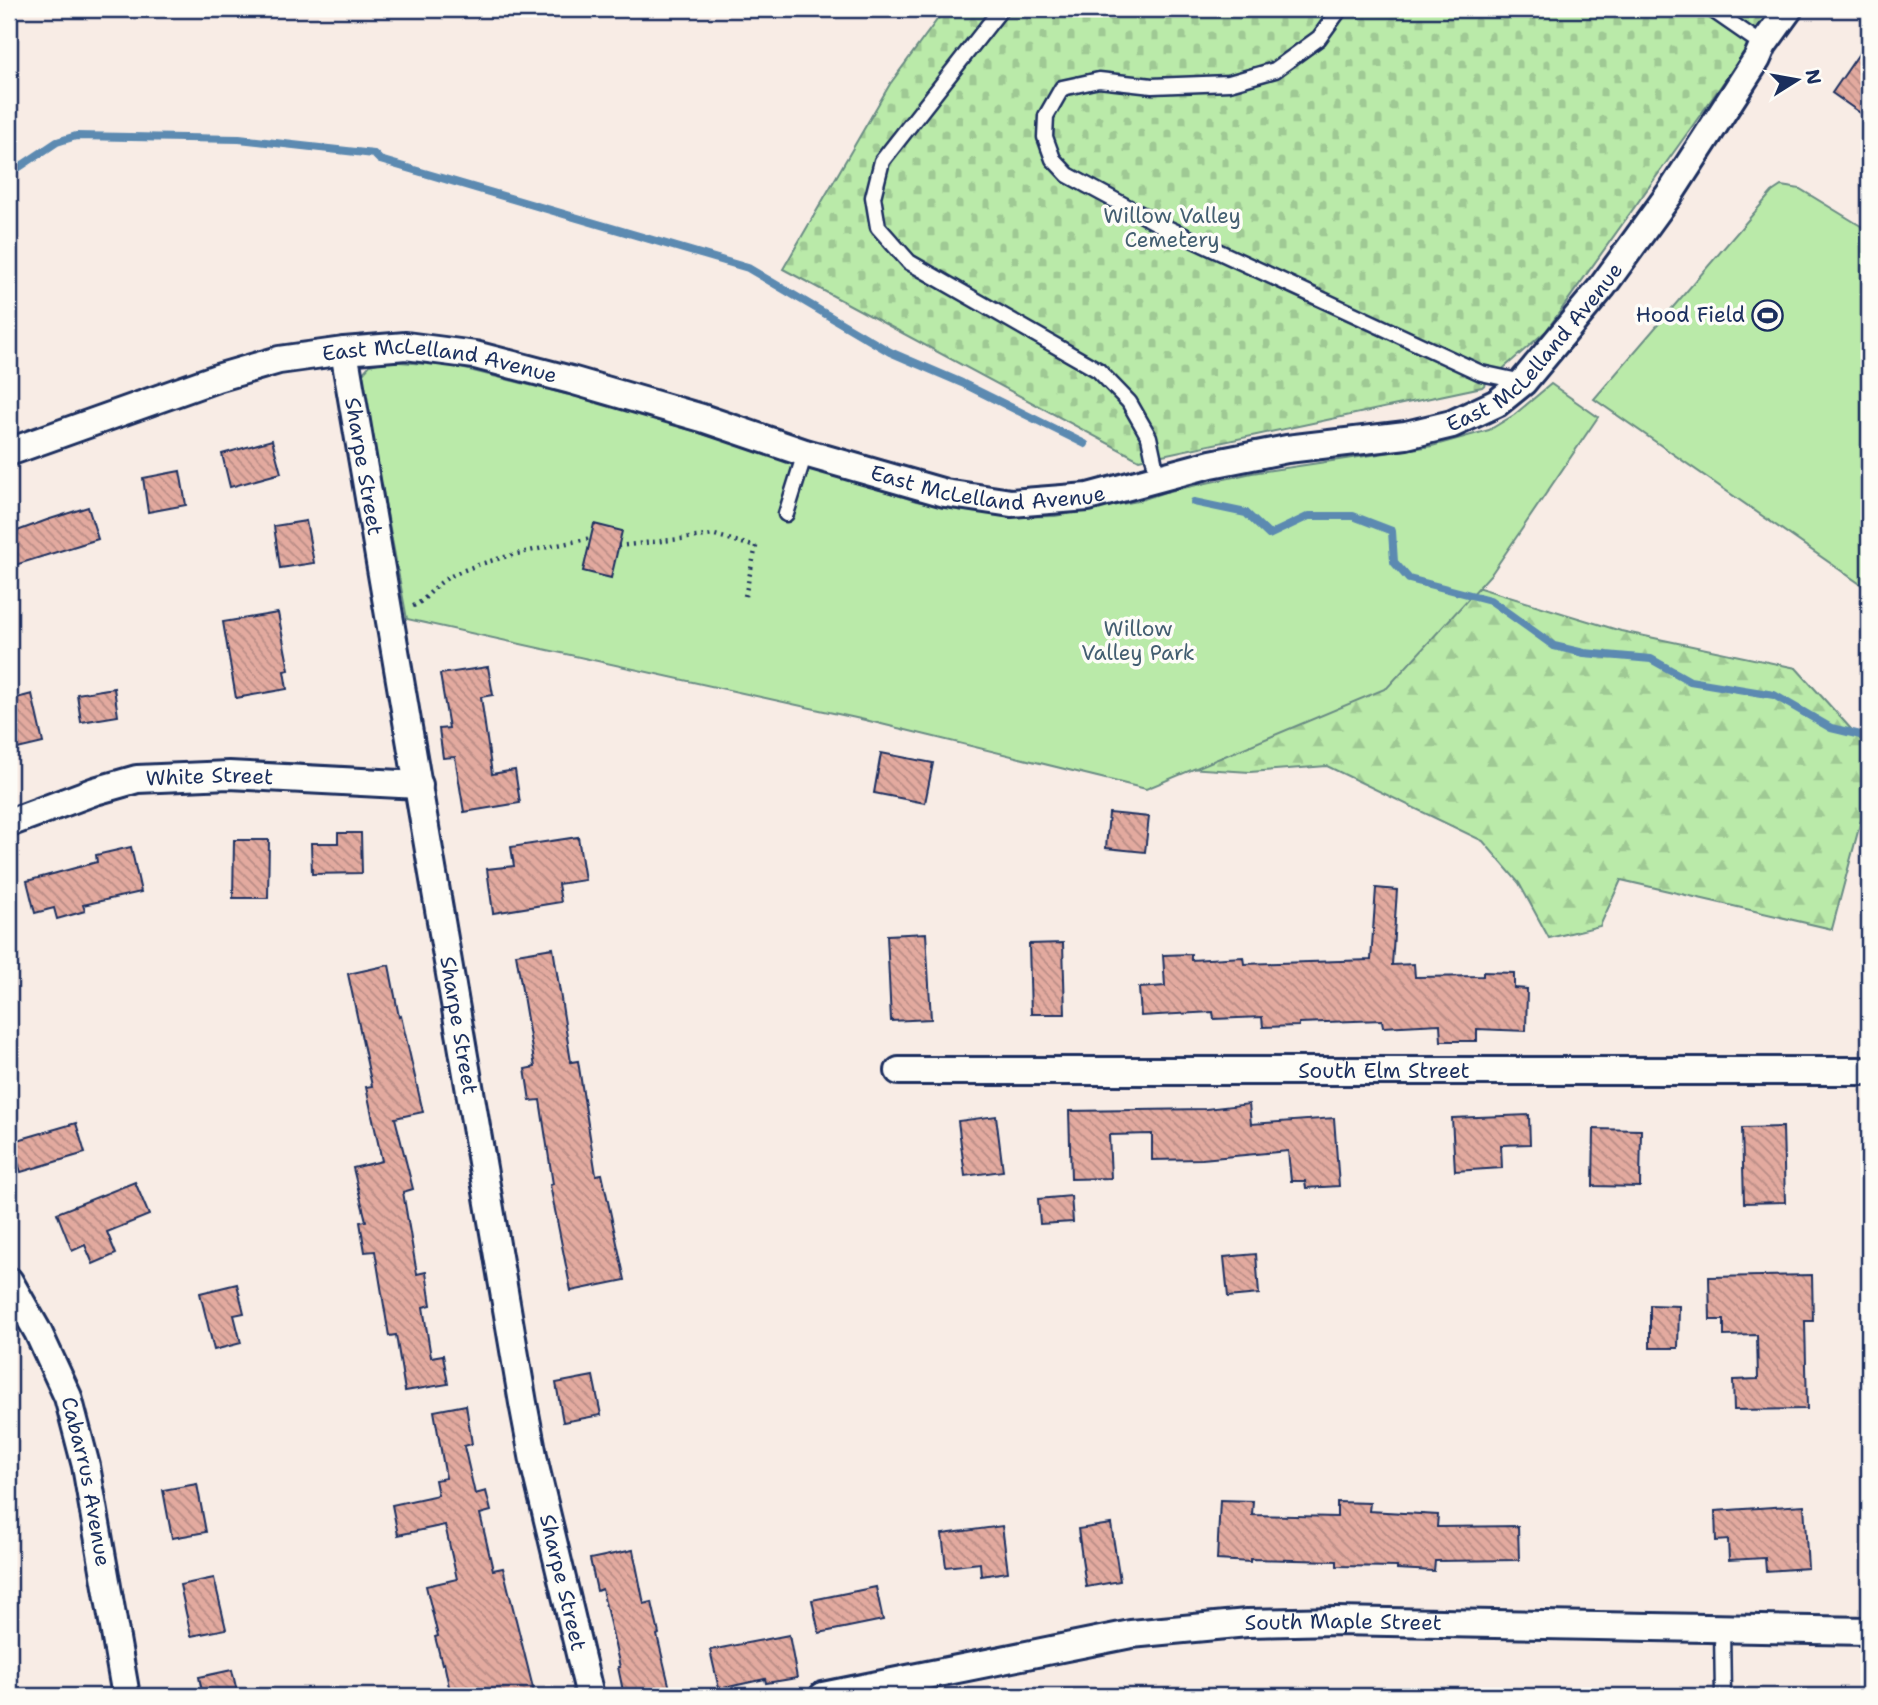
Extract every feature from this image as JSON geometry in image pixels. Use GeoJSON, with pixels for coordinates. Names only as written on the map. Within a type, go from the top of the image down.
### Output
{"type":"FeatureCollection","features":[{"type":"Feature","properties":{"kind":"street","name":"East McLelland Avenue"},"geometry":{"type":"LineString","coordinates":[[9,452],[217,378],[279,360],[406,346],[475,355],[572,380],[702,418],[804,453],[945,493],[1011,503],[1088,497],[1211,464],[1287,449],[1406,435],[1452,424],[1497,402],[1523,382],[1602,287],[1671,192],[1757,59],[1763,45],[1789,9]]}},
{"type":"Feature","properties":{"kind":"street","name":"Sharpe Street"},"geometry":{"type":"LineString","coordinates":[[344,351],[523,1403],[535,1466],[590,1696]]}},
{"type":"Feature","properties":{"kind":"street","name":"White Street"},"geometry":{"type":"LineString","coordinates":[[9,823],[95,791],[138,779],[229,775],[419,785]]}},
{"type":"Feature","properties":{"kind":"street","name":"South Elm Street"},"geometry":{"type":"LineString","coordinates":[[899,1071],[1869,1070]]}},
{"type":"Feature","properties":{"kind":"street","name":"Cabarrus Avenue"},"geometry":{"type":"LineString","coordinates":[[9,1281],[38,1332],[68,1397],[86,1466],[126,1696]]}},
{"type":"Feature","properties":{"kind":"street","name":"South Maple Street"},"geometry":{"type":"LineString","coordinates":[[823,1696],[1131,1634],[1247,1622],[1335,1621],[1869,1631]]}},
{"type":"Feature","properties":{"kind":"lane"},"geometry":{"type":"LineString","coordinates":[[1001,9],[882,161],[873,197],[878,227],[909,262],[1098,370],[1129,402],[1143,425],[1149,437],[1158,479]]}},
{"type":"Feature","properties":{"kind":"lane"},"geometry":{"type":"LineString","coordinates":[[1340,9],[1319,38],[1275,70],[1229,83],[1152,86],[1099,80],[1062,88],[1046,116],[1045,137],[1053,159],[1068,175],[1171,230],[1480,373],[1523,382]]}},
{"type":"Feature","properties":{"kind":"lane"},"geometry":{"type":"LineString","coordinates":[[1710,9],[1763,45]]}},
{"type":"Feature","properties":{"kind":"lane"},"geometry":{"type":"LineString","coordinates":[[786,514],[804,453]]}},
{"type":"Feature","properties":{"kind":"lane"},"geometry":{"type":"LineString","coordinates":[[1722,1628],[1723,1696]]}},
{"type":"Feature","properties":{"kind":"path"},"geometry":{"type":"LineString","coordinates":[[618,545],[715,534],[757,544],[745,596]]}},
{"type":"Feature","properties":{"kind":"path"},"geometry":{"type":"LineString","coordinates":[[409,608],[419,604],[451,576],[472,567],[591,538]]}},
{"type":"Feature","properties":{"kind":"green space","name":"Willow Valley Cemetery"},"geometry":{"type":"Polygon","coordinates":[[[945,9],[1773,9],[1546,331],[1482,387],[1139,460],[783,269],[890,84],[945,9]]]}},
{"type":"Feature","properties":{"kind":"green space","name":"Hood Field"},"geometry":{"type":"Polygon","coordinates":[[[1781,186],[1800,189],[1869,231],[1869,590],[1594,399],[1772,192],[1781,186]]]}},
{"type":"Feature","properties":{"kind":"green space","name":"Willow Valley Park"},"geometry":{"type":"Polygon","coordinates":[[[386,361],[453,366],[614,406],[916,501],[1007,517],[1055,516],[1138,501],[1165,492],[1252,473],[1432,446],[1489,430],[1514,415],[1551,384],[1598,417],[1492,573],[1387,688],[1146,789],[865,720],[407,619],[361,375],[370,365],[386,361]]]}},
{"type":"Feature","properties":{"kind":"green space"},"geometry":{"type":"Polygon","coordinates":[[[1339,545],[1621,631],[1796,668],[1869,749],[1869,790],[1832,929],[1621,880],[1600,926],[1549,938],[1519,883],[1483,841],[1327,766],[1250,772],[1139,765],[1339,545]]]}},
{"type":"Feature","properties":{"kind":"building"},"geometry":{"type":"Polygon","coordinates":[[[1869,39],[1869,119],[1832,93],[1869,39]]]}},
{"type":"Feature","properties":{"kind":"building"},"geometry":{"type":"Polygon","coordinates":[[[272,440],[281,473],[230,487],[222,454],[272,440]]]}},
{"type":"Feature","properties":{"kind":"building"},"geometry":{"type":"Polygon","coordinates":[[[180,471],[186,505],[148,512],[143,478],[180,471]]]}},
{"type":"Feature","properties":{"kind":"building"},"geometry":{"type":"Polygon","coordinates":[[[88,507],[98,539],[9,567],[9,534],[88,507]]]}},
{"type":"Feature","properties":{"kind":"building"},"geometry":{"type":"Polygon","coordinates":[[[306,521],[314,563],[280,568],[274,526],[306,521]]]}},
{"type":"Feature","properties":{"kind":"building"},"geometry":{"type":"Polygon","coordinates":[[[594,524],[622,531],[611,578],[583,571],[594,524]]]}},
{"type":"Feature","properties":{"kind":"building"},"geometry":{"type":"Polygon","coordinates":[[[278,613],[289,670],[284,671],[287,689],[236,698],[223,622],[278,613]]]}},
{"type":"Feature","properties":{"kind":"building"},"geometry":{"type":"Polygon","coordinates":[[[488,667],[493,695],[481,697],[492,774],[515,770],[520,803],[464,812],[455,757],[443,758],[439,729],[449,728],[440,674],[488,667]]]}},
{"type":"Feature","properties":{"kind":"building"},"geometry":{"type":"Polygon","coordinates":[[[114,688],[118,716],[81,722],[77,694],[114,688]]]}},
{"type":"Feature","properties":{"kind":"building"},"geometry":{"type":"Polygon","coordinates":[[[32,694],[43,743],[9,751],[9,700],[32,694]]]}},
{"type":"Feature","properties":{"kind":"building"},"geometry":{"type":"Polygon","coordinates":[[[881,753],[933,763],[925,803],[874,793],[881,753]]]}},
{"type":"Feature","properties":{"kind":"building"},"geometry":{"type":"Polygon","coordinates":[[[1109,813],[1149,817],[1145,852],[1106,848],[1109,813]]]}},
{"type":"Feature","properties":{"kind":"building"},"geometry":{"type":"Polygon","coordinates":[[[338,833],[361,833],[362,873],[312,874],[311,843],[338,843],[338,833]]]}},
{"type":"Feature","properties":{"kind":"building"},"geometry":{"type":"Polygon","coordinates":[[[578,837],[585,880],[558,884],[561,902],[493,913],[487,869],[514,866],[511,847],[578,837]]]}},
{"type":"Feature","properties":{"kind":"building"},"geometry":{"type":"Polygon","coordinates":[[[234,840],[269,840],[268,898],[233,898],[234,840]]]}},
{"type":"Feature","properties":{"kind":"building"},"geometry":{"type":"Polygon","coordinates":[[[131,847],[141,892],[83,905],[85,911],[57,919],[54,908],[35,913],[27,881],[97,862],[96,855],[131,847]]]}},
{"type":"Feature","properties":{"kind":"building"},"geometry":{"type":"Polygon","coordinates":[[[1376,888],[1397,890],[1392,965],[1414,964],[1415,977],[1483,976],[1483,972],[1514,973],[1514,988],[1527,989],[1526,1031],[1477,1029],[1477,1041],[1441,1041],[1440,1024],[1383,1027],[1382,1020],[1263,1027],[1262,1017],[1214,1019],[1213,1012],[1141,1016],[1139,988],[1165,986],[1163,955],[1191,954],[1191,960],[1243,957],[1244,964],[1371,960],[1376,888]]]}},
{"type":"Feature","properties":{"kind":"building"},"geometry":{"type":"Polygon","coordinates":[[[926,933],[931,1019],[891,1021],[887,935],[926,933]]]}},
{"type":"Feature","properties":{"kind":"building"},"geometry":{"type":"Polygon","coordinates":[[[1063,943],[1065,1014],[1031,1014],[1029,944],[1063,943]]]}},
{"type":"Feature","properties":{"kind":"building"},"geometry":{"type":"Polygon","coordinates":[[[553,948],[571,1062],[578,1061],[596,1175],[602,1174],[625,1280],[571,1291],[550,1185],[553,1184],[540,1100],[530,1101],[525,1069],[535,1067],[516,954],[553,948]]]}},
{"type":"Feature","properties":{"kind":"building"},"geometry":{"type":"Polygon","coordinates":[[[389,965],[423,1112],[395,1118],[413,1189],[403,1192],[417,1274],[426,1272],[431,1305],[423,1307],[431,1357],[443,1355],[448,1384],[405,1391],[396,1335],[389,1336],[375,1251],[365,1252],[360,1222],[366,1221],[353,1168],[382,1161],[366,1087],[372,1086],[348,974],[389,965]]]}},
{"type":"Feature","properties":{"kind":"building"},"geometry":{"type":"Polygon","coordinates":[[[1249,1104],[1251,1124],[1334,1118],[1339,1186],[1306,1188],[1305,1181],[1291,1181],[1288,1151],[1202,1159],[1152,1160],[1152,1134],[1109,1135],[1111,1178],[1071,1179],[1069,1111],[1206,1109],[1249,1104]]]}},
{"type":"Feature","properties":{"kind":"building"},"geometry":{"type":"Polygon","coordinates":[[[1529,1115],[1530,1144],[1501,1145],[1502,1168],[1455,1171],[1452,1118],[1529,1115]]]}},
{"type":"Feature","properties":{"kind":"building"},"geometry":{"type":"Polygon","coordinates":[[[996,1116],[1003,1171],[965,1176],[958,1121],[996,1116]]]}},
{"type":"Feature","properties":{"kind":"building"},"geometry":{"type":"Polygon","coordinates":[[[76,1123],[85,1153],[21,1172],[11,1142],[76,1123]]]}},
{"type":"Feature","properties":{"kind":"building"},"geometry":{"type":"Polygon","coordinates":[[[1783,1127],[1785,1202],[1744,1203],[1742,1128],[1783,1127]]]}},
{"type":"Feature","properties":{"kind":"building"},"geometry":{"type":"Polygon","coordinates":[[[1594,1129],[1641,1130],[1640,1187],[1593,1186],[1594,1129]]]}},
{"type":"Feature","properties":{"kind":"building"},"geometry":{"type":"Polygon","coordinates":[[[135,1182],[149,1215],[107,1232],[116,1254],[93,1264],[85,1245],[72,1251],[57,1213],[135,1182]]]}},
{"type":"Feature","properties":{"kind":"building"},"geometry":{"type":"Polygon","coordinates":[[[1071,1196],[1073,1222],[1040,1224],[1038,1199],[1071,1196]]]}},
{"type":"Feature","properties":{"kind":"building"},"geometry":{"type":"Polygon","coordinates":[[[1256,1254],[1259,1294],[1228,1297],[1224,1257],[1256,1254]]]}},
{"type":"Feature","properties":{"kind":"building"},"geometry":{"type":"Polygon","coordinates":[[[1812,1275],[1813,1321],[1805,1321],[1807,1409],[1734,1410],[1733,1380],[1758,1379],[1757,1335],[1724,1336],[1724,1320],[1710,1320],[1709,1277],[1812,1275]]]}},
{"type":"Feature","properties":{"kind":"building"},"geometry":{"type":"Polygon","coordinates":[[[237,1284],[244,1313],[234,1315],[241,1343],[214,1350],[200,1293],[237,1284]]]}},
{"type":"Feature","properties":{"kind":"building"},"geometry":{"type":"Polygon","coordinates":[[[1650,1305],[1679,1306],[1678,1348],[1650,1348],[1650,1305]]]}},
{"type":"Feature","properties":{"kind":"building"},"geometry":{"type":"Polygon","coordinates":[[[593,1376],[601,1415],[563,1422],[556,1383],[593,1376]]]}},
{"type":"Feature","properties":{"kind":"building"},"geometry":{"type":"Polygon","coordinates":[[[466,1405],[472,1444],[464,1446],[475,1494],[486,1491],[491,1511],[480,1514],[493,1570],[503,1568],[535,1696],[451,1696],[435,1637],[438,1636],[426,1586],[457,1579],[445,1525],[398,1535],[392,1505],[438,1495],[435,1480],[446,1478],[434,1411],[466,1405]]]}},
{"type":"Feature","properties":{"kind":"building"},"geometry":{"type":"Polygon","coordinates":[[[197,1484],[206,1532],[172,1538],[163,1490],[197,1484]]]}},
{"type":"Feature","properties":{"kind":"building"},"geometry":{"type":"Polygon","coordinates":[[[1220,1500],[1253,1501],[1252,1515],[1337,1517],[1337,1502],[1370,1503],[1369,1511],[1438,1515],[1437,1527],[1518,1526],[1519,1560],[1435,1561],[1434,1571],[1337,1566],[1337,1561],[1217,1560],[1220,1500]]]}},
{"type":"Feature","properties":{"kind":"building"},"geometry":{"type":"Polygon","coordinates":[[[1804,1505],[1808,1568],[1766,1571],[1765,1558],[1729,1560],[1728,1540],[1716,1541],[1715,1511],[1804,1505]]]}},
{"type":"Feature","properties":{"kind":"building"},"geometry":{"type":"Polygon","coordinates":[[[1111,1524],[1120,1581],[1086,1587],[1078,1529],[1111,1524]]]}},
{"type":"Feature","properties":{"kind":"building"},"geometry":{"type":"Polygon","coordinates":[[[1002,1526],[1008,1572],[981,1576],[980,1563],[946,1567],[942,1534],[1002,1526]]]}},
{"type":"Feature","properties":{"kind":"building"},"geometry":{"type":"Polygon","coordinates":[[[633,1550],[644,1604],[652,1602],[670,1689],[639,1696],[624,1696],[602,1589],[597,1591],[590,1559],[633,1550]]]}},
{"type":"Feature","properties":{"kind":"building"},"geometry":{"type":"Polygon","coordinates":[[[214,1578],[226,1629],[191,1636],[180,1585],[214,1578]]]}},
{"type":"Feature","properties":{"kind":"building"},"geometry":{"type":"Polygon","coordinates":[[[876,1587],[883,1620],[819,1633],[812,1600],[876,1587]]]}},
{"type":"Feature","properties":{"kind":"building"},"geometry":{"type":"Polygon","coordinates":[[[789,1635],[797,1678],[766,1683],[765,1679],[719,1689],[710,1650],[789,1635]]]}},
{"type":"Feature","properties":{"kind":"building"},"geometry":{"type":"Polygon","coordinates":[[[232,1670],[238,1696],[203,1696],[199,1677],[232,1670]]]}},
{"type":"Feature","properties":{"kind":"waterway"},"geometry":{"type":"LineString","coordinates":[[9,174],[57,142],[76,136],[239,139],[374,154],[380,160],[748,268],[890,352],[962,383],[1085,444]]}},
{"type":"Feature","properties":{"kind":"waterway"},"geometry":{"type":"LineString","coordinates":[[1194,502],[1246,513],[1269,535],[1309,516],[1353,516],[1392,531],[1394,562],[1409,579],[1490,600],[1554,646],[1584,653],[1651,659],[1690,681],[1774,695],[1831,728],[1869,737]]}},
{"type":"Feature","properties":{"kind":"place","name":"Hood Field"},"geometry":{"type":"Point","coordinates":[1768,315]}}]}
